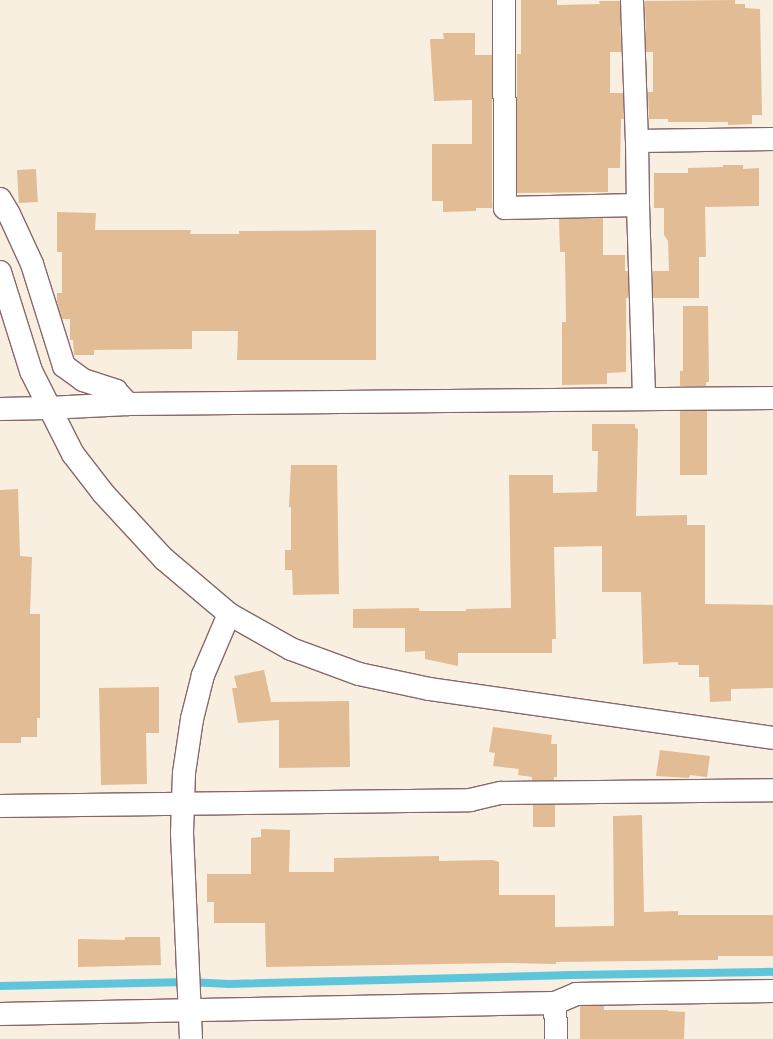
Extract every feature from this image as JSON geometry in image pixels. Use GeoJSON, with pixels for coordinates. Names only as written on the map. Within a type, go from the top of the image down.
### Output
{"type":"FeatureCollection","features":[{"type":"Feature","properties":{"kind":"street"},"geometry":{"type":"LineString","coordinates":[[504,0],[505,208],[638,205]]}},
{"type":"Feature","properties":{"kind":"street"},"geometry":{"type":"LineString","coordinates":[[632,0],[644,399]]}},
{"type":"Feature","properties":{"kind":"street"},"geometry":{"type":"LineString","coordinates":[[637,141],[773,139]]}},
{"type":"Feature","properties":{"kind":"street"},"geometry":{"type":"LineString","coordinates":[[0,199],[9,214],[32,264],[64,366],[83,380],[116,391],[128,404]]}},
{"type":"Feature","properties":{"kind":"street"},"geometry":{"type":"LineString","coordinates":[[0,272],[31,371],[48,408],[73,454],[103,493],[164,559],[229,614],[291,648],[358,674],[430,690],[773,738]]}},
{"type":"Feature","properties":{"kind":"street"},"geometry":{"type":"LineString","coordinates":[[0,409],[128,404],[773,398]]}},
{"type":"Feature","properties":{"kind":"street"},"geometry":{"type":"LineString","coordinates":[[191,1039],[182,833],[184,773],[193,712],[203,675],[229,614]]}},
{"type":"Feature","properties":{"kind":"street"},"geometry":{"type":"LineString","coordinates":[[0,806],[470,800],[501,793],[773,790]]}},
{"type":"Feature","properties":{"kind":"street"},"geometry":{"type":"LineString","coordinates":[[0,1014],[555,1003],[576,994],[773,991]]}},
{"type":"Feature","properties":{"kind":"street"},"geometry":{"type":"LineString","coordinates":[[555,1003],[556,1039]]}},
{"type":"Feature","properties":{"kind":"building"},"geometry":{"type":"Polygon","coordinates":[[[521,0],[557,0],[557,5],[600,4],[599,1],[620,1],[621,52],[610,52],[610,93],[623,93],[624,119],[621,119],[620,168],[608,168],[608,192],[517,193],[517,54],[521,54],[521,0]]]}},
{"type":"Feature","properties":{"kind":"building"},"geometry":{"type":"Polygon","coordinates":[[[735,0],[735,4],[745,4],[745,8],[760,9],[762,115],[752,115],[752,124],[728,125],[728,122],[668,122],[668,119],[649,119],[648,92],[653,92],[653,52],[646,52],[645,1],[735,0]]]}},
{"type":"Feature","properties":{"kind":"building"},"geometry":{"type":"Polygon","coordinates":[[[443,33],[475,33],[475,55],[492,55],[492,208],[476,208],[476,211],[443,212],[443,201],[432,201],[432,144],[472,144],[472,100],[434,101],[430,39],[444,39],[443,33]]]}},
{"type":"Feature","properties":{"kind":"building"},"geometry":{"type":"Polygon","coordinates":[[[723,165],[743,165],[743,169],[759,168],[759,206],[705,207],[706,257],[699,257],[699,298],[653,298],[653,271],[669,271],[668,241],[664,235],[664,208],[654,208],[654,173],[688,173],[688,168],[723,167],[723,165]]]}},
{"type":"Feature","properties":{"kind":"building"},"geometry":{"type":"Polygon","coordinates":[[[36,169],[38,202],[19,203],[17,170],[36,169]]]}},
{"type":"Feature","properties":{"kind":"building"},"geometry":{"type":"Polygon","coordinates":[[[57,212],[96,213],[95,230],[191,230],[190,234],[239,234],[239,231],[376,230],[376,360],[237,360],[238,331],[192,331],[192,349],[94,350],[94,355],[74,355],[73,340],[70,340],[70,319],[62,319],[57,301],[57,293],[62,293],[62,252],[57,252],[57,212]]]}},
{"type":"Feature","properties":{"kind":"building"},"geometry":{"type":"Polygon","coordinates":[[[603,218],[603,255],[625,255],[625,271],[628,271],[628,298],[626,298],[626,372],[607,373],[607,384],[562,385],[562,322],[566,322],[565,252],[560,252],[559,219],[603,218]]]}},
{"type":"Feature","properties":{"kind":"building"},"geometry":{"type":"Polygon","coordinates":[[[683,306],[708,306],[709,382],[706,382],[706,386],[680,386],[680,371],[683,371],[683,306]]]}},
{"type":"Feature","properties":{"kind":"building"},"geometry":{"type":"Polygon","coordinates":[[[680,411],[707,411],[707,475],[680,475],[680,411]]]}},
{"type":"Feature","properties":{"kind":"building"},"geometry":{"type":"Polygon","coordinates":[[[592,424],[635,424],[635,428],[638,429],[636,516],[687,515],[687,525],[705,525],[705,604],[773,605],[773,688],[731,689],[731,701],[710,702],[709,677],[699,677],[699,665],[678,665],[678,662],[643,664],[641,592],[602,592],[602,546],[554,547],[556,639],[552,639],[552,653],[458,653],[458,666],[425,659],[425,651],[405,652],[405,628],[353,628],[353,609],[419,608],[419,611],[466,611],[466,609],[511,608],[509,475],[553,475],[553,493],[597,492],[598,451],[592,451],[592,424]]]}},
{"type":"Feature","properties":{"kind":"building"},"geometry":{"type":"Polygon","coordinates":[[[291,465],[337,465],[339,594],[293,595],[292,570],[285,570],[285,550],[291,550],[291,507],[289,507],[291,465]]]}},
{"type":"Feature","properties":{"kind":"building"},"geometry":{"type":"Polygon","coordinates":[[[18,489],[20,556],[32,557],[30,614],[40,614],[40,718],[37,718],[37,737],[21,737],[21,743],[0,743],[0,490],[18,489]]]}},
{"type":"Feature","properties":{"kind":"building"},"geometry":{"type":"Polygon","coordinates":[[[264,670],[271,702],[349,701],[350,767],[279,768],[279,720],[238,723],[232,688],[237,688],[234,676],[264,670]]]}},
{"type":"Feature","properties":{"kind":"building"},"geometry":{"type":"Polygon","coordinates":[[[159,687],[159,733],[146,733],[147,784],[101,785],[99,688],[159,687]]]}},
{"type":"Feature","properties":{"kind":"building"},"geometry":{"type":"Polygon","coordinates":[[[493,727],[552,735],[551,744],[557,744],[557,777],[554,777],[554,780],[532,780],[532,777],[518,775],[519,769],[493,766],[495,753],[489,752],[493,727]]]}},
{"type":"Feature","properties":{"kind":"building"},"geometry":{"type":"Polygon","coordinates":[[[660,750],[710,756],[707,777],[690,775],[689,778],[656,776],[660,750]]]}},
{"type":"Feature","properties":{"kind":"building"},"geometry":{"type":"Polygon","coordinates":[[[533,805],[555,805],[555,827],[533,827],[533,805]]]}},
{"type":"Feature","properties":{"kind":"building"},"geometry":{"type":"Polygon","coordinates":[[[642,815],[644,912],[678,911],[678,915],[773,915],[773,956],[718,956],[718,960],[556,962],[556,964],[506,963],[266,967],[265,923],[214,923],[214,902],[207,902],[207,874],[251,874],[251,838],[261,837],[261,829],[290,830],[289,872],[334,872],[334,858],[439,856],[439,861],[493,860],[499,862],[499,895],[555,895],[555,927],[614,926],[613,816],[642,815]]]}},
{"type":"Feature","properties":{"kind":"building"},"geometry":{"type":"Polygon","coordinates":[[[125,937],[160,937],[161,965],[78,967],[78,939],[125,940],[125,937]]]}},
{"type":"Feature","properties":{"kind":"building"},"geometry":{"type":"Polygon","coordinates":[[[580,1006],[604,1006],[604,1010],[668,1010],[685,1012],[684,1039],[580,1039],[580,1006]]]}},
{"type":"Feature","properties":{"kind":"waterway"},"geometry":{"type":"LineString","coordinates":[[0,986],[188,982],[229,984],[572,975],[773,972]]}}]}
